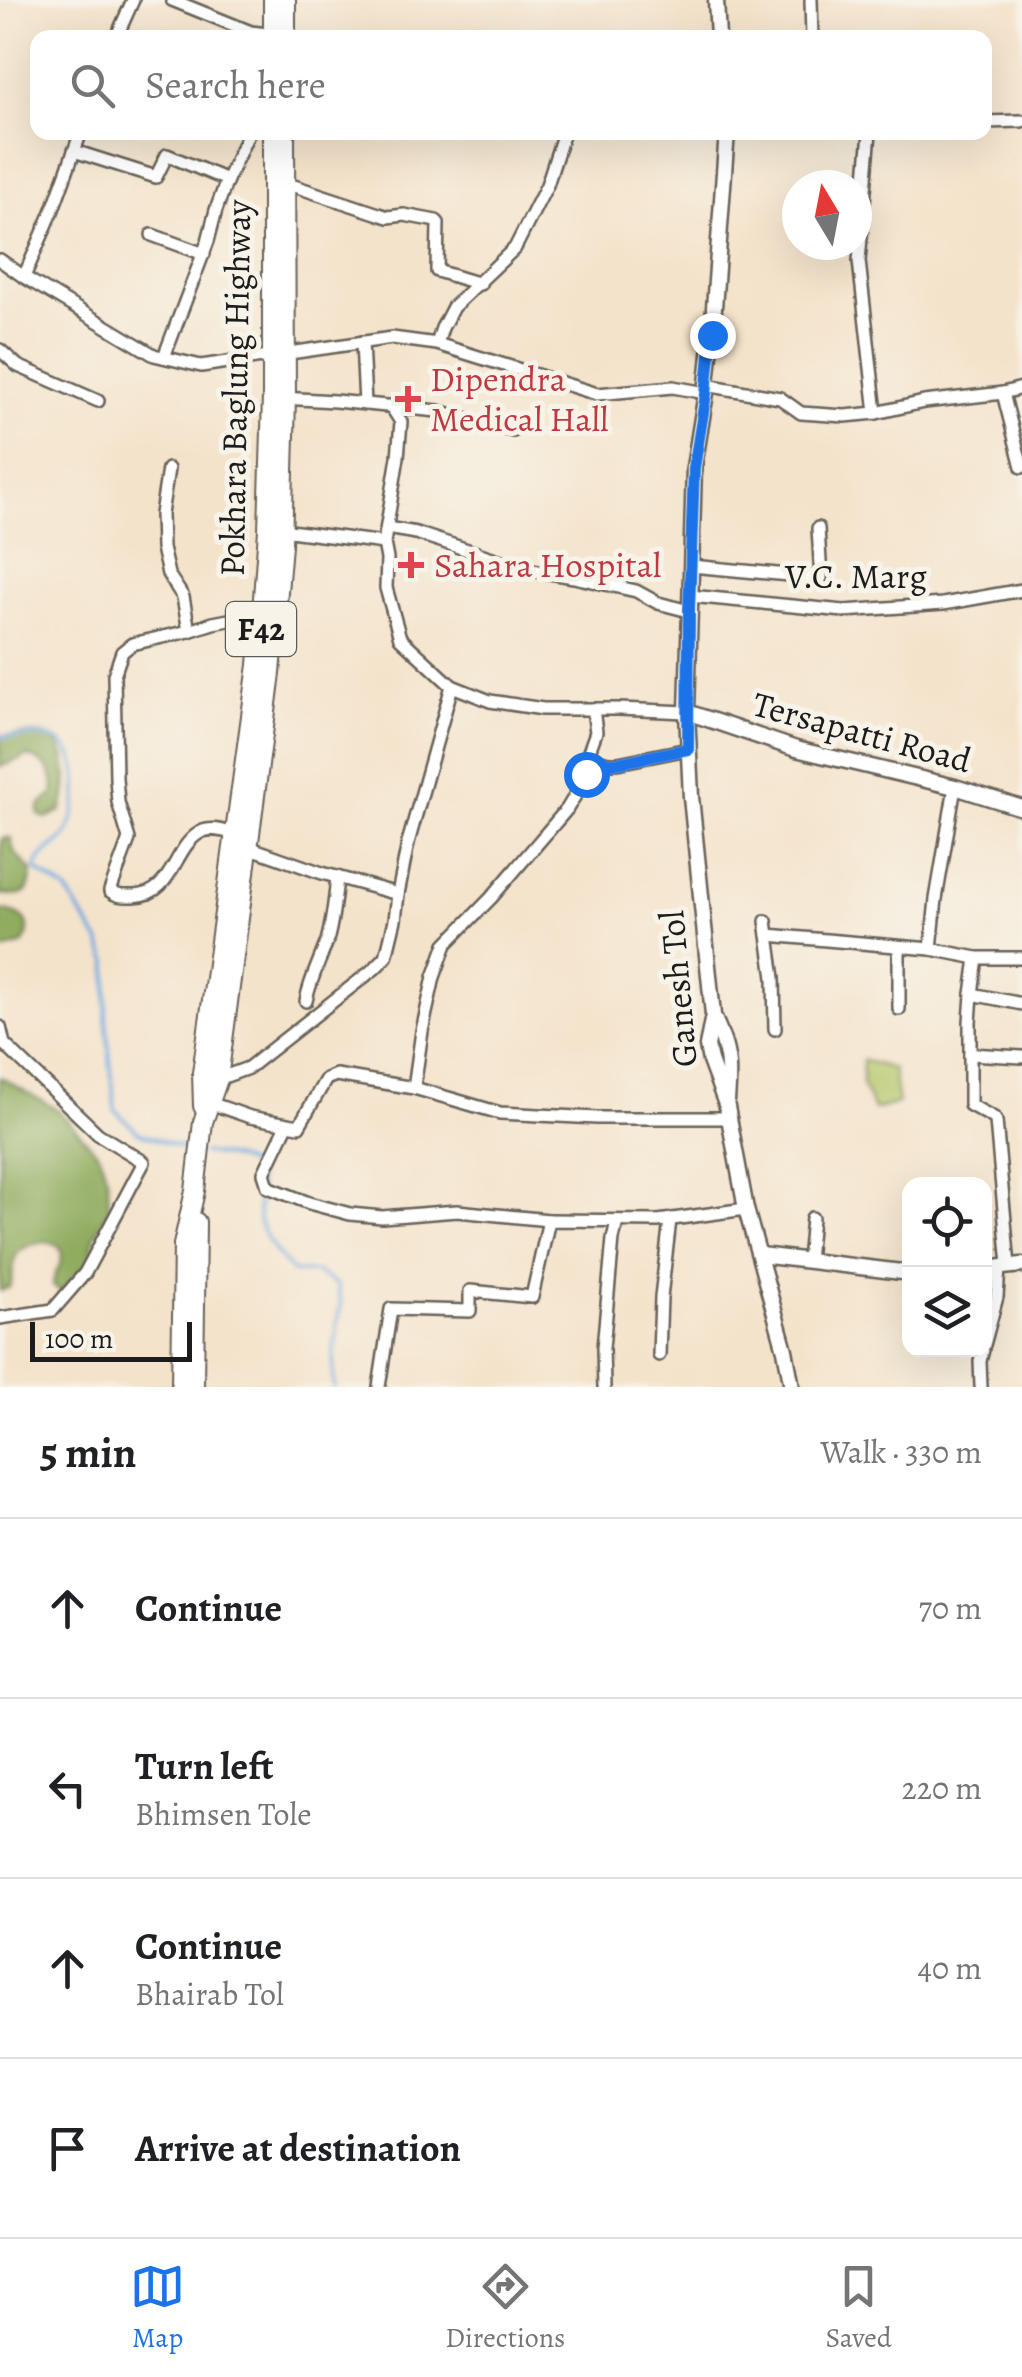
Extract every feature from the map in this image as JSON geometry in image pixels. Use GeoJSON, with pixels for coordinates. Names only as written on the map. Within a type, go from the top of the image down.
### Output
{"type":"FeatureCollection","features":[{"type":"Feature","properties":{"kind":"highway"},"geometry":{"type":"LineString","coordinates":[[273,0],[280,30]]}},
{"type":"Feature","properties":{"kind":"highway"},"geometry":{"type":"LineString","coordinates":[[283,30],[286,0]]}},
{"type":"Feature","properties":{"kind":"highway","name":"Pokhara Baglung Highway"},"geometry":{"type":"LineString","coordinates":[[203,1122],[202,1073],[271,673],[282,530],[272,140]]}},
{"type":"Feature","properties":{"kind":"highway","name":"Pokhara Baglung Highway"},"geometry":{"type":"LineString","coordinates":[[279,354],[285,140]]}},
{"type":"Feature","properties":{"kind":"highway","name":"Pokhara Baglung Highway"},"geometry":{"type":"LineString","coordinates":[[210,1102],[218,1079],[279,398]]}},
{"type":"Feature","properties":{"kind":"highway","name":"F42"},"geometry":{"type":"LineString","coordinates":[[181,1387],[183,1246],[203,1122],[210,1102]]}},
{"type":"Feature","properties":{"kind":"highway","name":"F42"},"geometry":{"type":"LineString","coordinates":[[194,1192],[194,1387]]}},
{"type":"Feature","properties":{"kind":"main road"},"geometry":{"type":"LineString","coordinates":[[716,0],[718,30]]}},
{"type":"Feature","properties":{"kind":"main road","name":"Ganesh Tol"},"geometry":{"type":"LineString","coordinates":[[726,140],[706,389],[694,468],[687,712],[713,1015],[726,1042],[728,1058],[728,1112]]}},
{"type":"Feature","properties":{"kind":"main road","name":"Tersapatti Road"},"geometry":{"type":"LineString","coordinates":[[687,712],[796,749],[955,787],[1022,808]]}},
{"type":"Feature","properties":{"kind":"main road"},"geometry":{"type":"LineString","coordinates":[[728,1112],[746,1210],[792,1387]]}},
{"type":"Feature","properties":{"kind":"main road"},"geometry":{"type":"LineString","coordinates":[[760,1255],[902,1272]]}},
{"type":"Feature","properties":{"kind":"street"},"geometry":{"type":"LineString","coordinates":[[119,30],[132,0]]}},
{"type":"Feature","properties":{"kind":"street"},"geometry":{"type":"LineString","coordinates":[[172,0],[246,30]]}},
{"type":"Feature","properties":{"kind":"street"},"geometry":{"type":"LineString","coordinates":[[812,0],[812,30]]}},
{"type":"Feature","properties":{"kind":"street"},"geometry":{"type":"LineString","coordinates":[[992,122],[1022,121]]}},
{"type":"Feature","properties":{"kind":"street"},"geometry":{"type":"LineString","coordinates":[[24,277],[78,140]]}},
{"type":"Feature","properties":{"kind":"street"},"geometry":{"type":"LineString","coordinates":[[164,357],[204,254],[227,180],[245,140]]}},
{"type":"Feature","properties":{"kind":"street"},"geometry":{"type":"LineString","coordinates":[[436,344],[453,307],[514,248],[547,185],[561,140]]}},
{"type":"Feature","properties":{"kind":"street"},"geometry":{"type":"LineString","coordinates":[[869,140],[860,261],[876,413]]}},
{"type":"Feature","properties":{"kind":"street"},"geometry":{"type":"LineString","coordinates":[[74,151],[156,177],[167,154],[227,180]]}},
{"type":"Feature","properties":{"kind":"street"},"geometry":{"type":"LineString","coordinates":[[286,183],[388,218],[404,215],[436,221],[437,271],[480,284]]}},
{"type":"Feature","properties":{"kind":"street"},"geometry":{"type":"LineString","coordinates":[[152,235],[204,254]]}},
{"type":"Feature","properties":{"kind":"street"},"geometry":{"type":"LineString","coordinates":[[0,260],[154,355],[201,366],[392,338],[436,344],[597,394],[706,389],[780,398],[802,413],[876,413],[1022,388]]}},
{"type":"Feature","properties":{"kind":"street"},"geometry":{"type":"LineString","coordinates":[[362,342],[366,404]]}},
{"type":"Feature","properties":{"kind":"street"},"geometry":{"type":"LineString","coordinates":[[0,350],[18,366],[98,401]]}},
{"type":"Feature","properties":{"kind":"street"},"geometry":{"type":"LineString","coordinates":[[1003,393],[1022,468]]}},
{"type":"Feature","properties":{"kind":"street"},"geometry":{"type":"LineString","coordinates":[[279,398],[438,411],[514,431]]}},
{"type":"Feature","properties":{"kind":"street"},"geometry":{"type":"LineString","coordinates":[[391,406],[401,422],[384,543],[388,560],[386,588],[400,638],[452,686],[490,702],[525,708],[687,712]]}},
{"type":"Feature","properties":{"kind":"street"},"geometry":{"type":"LineString","coordinates":[[168,470],[160,514],[162,548],[168,574],[183,597],[189,631]]}},
{"type":"Feature","properties":{"kind":"street","name":"V.C. Marg"},"geometry":{"type":"LineString","coordinates":[[387,528],[416,533],[526,569],[636,591],[658,602],[844,611],[943,604],[1022,590]]}},
{"type":"Feature","properties":{"kind":"street","name":"V.C. Marg"},"geometry":{"type":"LineString","coordinates":[[691,566],[820,578],[818,528]]}},
{"type":"Feature","properties":{"kind":"street"},"geometry":{"type":"LineString","coordinates":[[282,530],[384,543]]}},
{"type":"Feature","properties":{"kind":"street"},"geometry":{"type":"LineString","coordinates":[[261,622],[244,617],[214,623],[132,644],[122,652],[114,675],[118,802],[129,839],[110,891],[117,896],[148,895],[156,890],[196,836],[211,830],[228,832],[241,844],[337,878],[398,894]]}},
{"type":"Feature","properties":{"kind":"street"},"geometry":{"type":"LineString","coordinates":[[218,1079],[248,1068],[386,957],[408,843],[452,686]]}},
{"type":"Feature","properties":{"kind":"street"},"geometry":{"type":"LineString","coordinates":[[414,1088],[434,977],[446,944],[567,809],[582,784],[596,732],[593,710]]}},
{"type":"Feature","properties":{"kind":"street"},"geometry":{"type":"LineString","coordinates":[[587,757],[618,763],[688,749]]}},
{"type":"Feature","properties":{"kind":"street"},"geometry":{"type":"LineString","coordinates":[[931,950],[955,787]]}},
{"type":"Feature","properties":{"kind":"street"},"geometry":{"type":"LineString","coordinates":[[306,1001],[326,943],[337,878]]}},
{"type":"Feature","properties":{"kind":"street"},"geometry":{"type":"LineString","coordinates":[[775,1030],[774,978],[767,928],[977,958],[1022,958]]}},
{"type":"Feature","properties":{"kind":"street"},"geometry":{"type":"LineString","coordinates":[[899,948],[900,1009]]}},
{"type":"Feature","properties":{"kind":"street"},"geometry":{"type":"LineString","coordinates":[[977,958],[972,994],[970,1105],[996,1121],[1004,1267],[992,1316]]}},
{"type":"Feature","properties":{"kind":"street"},"geometry":{"type":"LineString","coordinates":[[972,994],[1022,1004]]}},
{"type":"Feature","properties":{"kind":"street"},"geometry":{"type":"LineString","coordinates":[[0,1027],[4,1044],[98,1134],[144,1162],[85,1274],[53,1310],[0,1318]]}},
{"type":"Feature","properties":{"kind":"street"},"geometry":{"type":"LineString","coordinates":[[970,1054],[1022,1057]]}},
{"type":"Feature","properties":{"kind":"street"},"geometry":{"type":"LineString","coordinates":[[210,1102],[250,1117],[299,1126],[330,1076],[336,1075],[414,1088],[514,1114],[598,1118],[728,1112]]}},
{"type":"Feature","properties":{"kind":"street"},"geometry":{"type":"LineString","coordinates":[[287,1125],[264,1173],[268,1186],[350,1214],[382,1217],[456,1210],[549,1220],[617,1222],[746,1210]]}},
{"type":"Feature","properties":{"kind":"street"},"geometry":{"type":"LineString","coordinates":[[808,1261],[812,1218]]}},
{"type":"Feature","properties":{"kind":"street"},"geometry":{"type":"LineString","coordinates":[[379,1387],[391,1308],[470,1311],[470,1291],[532,1297],[549,1220]]}},
{"type":"Feature","properties":{"kind":"street"},"geometry":{"type":"LineString","coordinates":[[658,1354],[670,1220]]}},
{"type":"Feature","properties":{"kind":"street"},"geometry":{"type":"LineString","coordinates":[[604,1387],[604,1348],[617,1222]]}},
{"type":"Feature","properties":{"kind":"street"},"geometry":{"type":"LineString","coordinates":[[981,1357],[982,1387]]}},
{"type":"Feature","properties":{"kind":"green space"},"geometry":{"type":"Polygon","coordinates":[[[37,734],[56,742],[62,750],[66,771],[61,811],[46,818],[39,815],[39,806],[53,794],[54,787],[48,769],[40,761],[27,756],[0,767],[0,735],[37,734]]]}},
{"type":"Feature","properties":{"kind":"green space"},"geometry":{"type":"Polygon","coordinates":[[[2,838],[11,838],[14,852],[32,871],[24,893],[0,894],[2,838]]]}},
{"type":"Feature","properties":{"kind":"green space"},"geometry":{"type":"Polygon","coordinates":[[[0,910],[14,913],[27,923],[23,944],[0,951],[0,910]]]}},
{"type":"Feature","properties":{"kind":"green space"},"geometry":{"type":"Polygon","coordinates":[[[863,1060],[893,1069],[898,1103],[874,1110],[862,1084],[863,1060]]]}},
{"type":"Feature","properties":{"kind":"green space"},"geometry":{"type":"Polygon","coordinates":[[[0,1077],[58,1110],[99,1154],[108,1181],[109,1207],[94,1238],[89,1264],[60,1291],[53,1286],[62,1253],[58,1245],[46,1243],[21,1250],[14,1261],[10,1287],[0,1291],[0,1077]]]}},
{"type":"Feature","properties":{"kind":"waterway"},"geometry":{"type":"LineString","coordinates":[[0,737],[49,738],[65,746],[72,757],[77,799],[71,825],[66,835],[40,859],[36,870],[66,890],[108,962],[106,1017],[115,1110],[139,1133],[194,1152]]}},
{"type":"Feature","properties":{"kind":"waterway"},"geometry":{"type":"LineString","coordinates":[[203,1153],[232,1158],[251,1167],[258,1182],[259,1219],[273,1247],[293,1272],[316,1272],[337,1285],[341,1303],[335,1335],[334,1387]]}},
{"type":"Feature","properties":{"kind":"place","name":"Dipendra Medical Hall"},"geometry":{"type":"Point","coordinates":[408,399]}},
{"type":"Feature","properties":{"kind":"place","name":"Sahara Hospital"},"geometry":{"type":"Point","coordinates":[411,565]}},
{"type":"Feature","properties":{"kind":"route"},"geometry":{"type":"LineString","coordinates":[[586,774],[587,757],[618,763],[688,749],[694,468],[712,335]]}}]}
